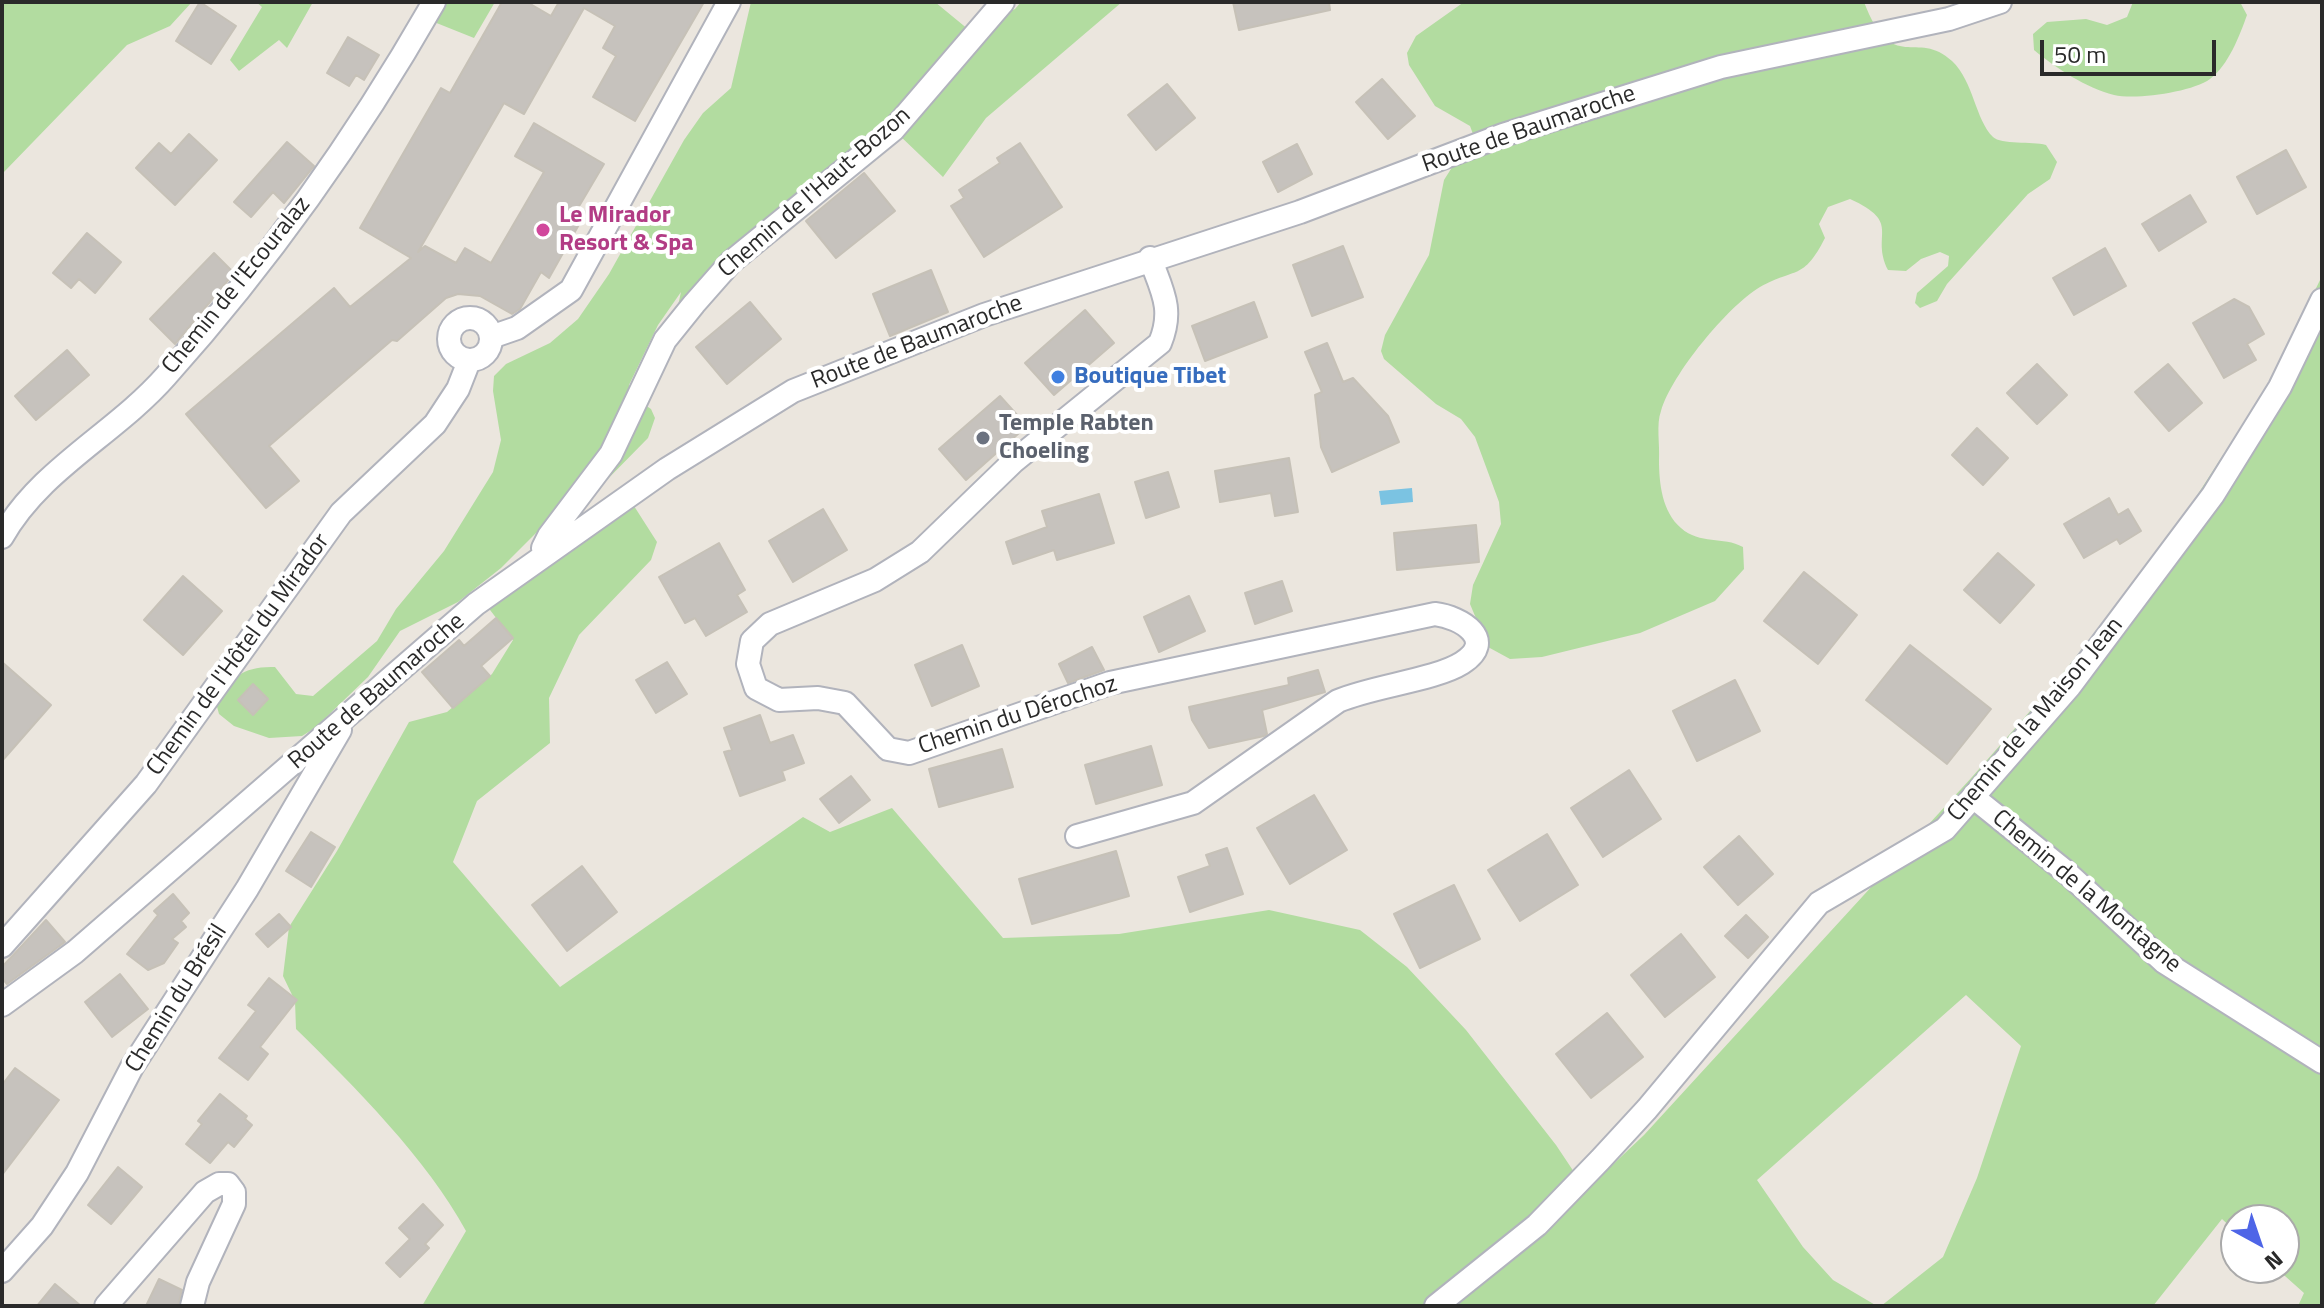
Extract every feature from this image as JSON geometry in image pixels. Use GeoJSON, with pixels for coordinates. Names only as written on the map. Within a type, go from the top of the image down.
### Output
{"type":"FeatureCollection","features":[{"type":"Feature","properties":{"kind":"street","name":"Chemin de l'Ecouralaz"},"geometry":{"type":"LineString","coordinates":[[2,537],[29,497],[165,378],[234,293],[344,150],[434,2]]}},
{"type":"Feature","properties":{"kind":"street"},"geometry":{"type":"LineString","coordinates":[[491,337],[517,328],[571,290],[729,2]]}},
{"type":"Feature","properties":{"kind":"street","name":"Chemin de l'Haut-Bozon"},"geometry":{"type":"LineString","coordinates":[[540,556],[549,536],[611,454],[665,340],[694,304],[731,262],[893,130],[1003,2]]}},
{"type":"Feature","properties":{"kind":"street","name":"Route de Baumaroche"},"geometry":{"type":"LineString","coordinates":[[2,1005],[75,952],[344,722],[476,604],[667,469],[793,391],[984,315],[1150,258],[1300,212],[1503,135],[1721,67],[1949,19],[2000,2]]}},
{"type":"Feature","properties":{"kind":"street","name":"Chemin du Dérochoz"},"geometry":{"type":"LineString","coordinates":[[1077,836],[1193,803],[1338,701],[1364,690],[1442,671],[1462,663],[1475,647],[1476,634],[1470,625],[1435,614],[1324,641],[1110,683],[909,753],[888,749],[845,703],[818,698],[779,700],[756,688],[748,664],[752,641],[770,624],[875,580],[920,552],[1013,462],[1160,343],[1168,322],[1165,298],[1150,258]]}},
{"type":"Feature","properties":{"kind":"street","name":"Chemin de la Maison Jean"},"geometry":{"type":"LineString","coordinates":[[1436,1306],[1537,1225],[1600,1160],[1647,1109],[1819,903],[1945,829],[2070,686],[2213,495],[2280,387],[2322,300]]}},
{"type":"Feature","properties":{"kind":"street"},"geometry":{"type":"LineString","coordinates":[[467,318],[481,321],[491,337],[486,354],[469,361],[456,355],[449,343],[456,324],[467,318]]}},
{"type":"Feature","properties":{"kind":"street","name":"Chemin de l'Hôtel du Mirador"},"geometry":{"type":"LineString","coordinates":[[2,946],[146,784],[341,513],[435,424],[458,389],[469,361]]}},
{"type":"Feature","properties":{"kind":"street","name":"Chemin du Brésil"},"geometry":{"type":"LineString","coordinates":[[2,1271],[42,1226],[77,1173],[132,1067],[247,889],[289,812],[330,753],[344,722]]}},
{"type":"Feature","properties":{"kind":"street","name":"Chemin de la Montagne"},"geometry":{"type":"LineString","coordinates":[[1973,797],[2065,871],[2164,962],[2322,1062]]}},
{"type":"Feature","properties":{"kind":"street"},"geometry":{"type":"LineString","coordinates":[[106,1306],[205,1192],[219,1184],[228,1184],[234,1192],[234,1204],[198,1282],[192,1306]]}},
{"type":"Feature","properties":{"kind":"green space"},"geometry":{"type":"Polygon","coordinates":[[[2,2],[192,2],[170,26],[127,45],[2,174],[2,2]]]}},
{"type":"Feature","properties":{"kind":"green space"},"geometry":{"type":"Polygon","coordinates":[[[256,2],[313,2],[287,48],[279,40],[239,71],[230,60],[262,7],[256,2]]]}},
{"type":"Feature","properties":{"kind":"green space"},"geometry":{"type":"Polygon","coordinates":[[[421,2],[495,2],[474,38],[414,14],[421,2]]]}},
{"type":"Feature","properties":{"kind":"green space"},"geometry":{"type":"Polygon","coordinates":[[[751,2],[935,2],[969,30],[1015,9],[1021,2],[1122,2],[986,118],[943,177],[898,134],[736,268],[670,342],[681,292],[658,325],[629,385],[629,394],[651,409],[655,418],[648,438],[593,494],[536,533],[501,568],[458,602],[400,631],[368,677],[315,728],[302,736],[269,738],[234,726],[219,714],[216,703],[233,680],[246,671],[275,667],[296,694],[313,696],[377,641],[396,609],[444,551],[493,472],[501,440],[493,391],[494,376],[506,364],[550,343],[578,319],[609,274],[684,140],[703,113],[731,88],[751,2]]]}},
{"type":"Feature","properties":{"kind":"green space"},"geometry":{"type":"Polygon","coordinates":[[[1464,2],[1864,2],[1874,24],[1885,38],[1905,47],[1939,52],[1952,61],[1965,79],[1982,120],[1993,137],[2003,141],[2046,145],[2057,162],[2050,179],[2028,194],[1947,284],[1937,301],[1920,308],[1915,303],[1917,293],[1948,266],[1949,256],[1940,252],[1921,259],[1906,271],[1888,270],[1883,258],[1881,223],[1876,215],[1850,199],[1828,207],[1819,224],[1825,238],[1811,261],[1798,271],[1760,287],[1717,325],[1676,379],[1660,416],[1660,478],[1670,514],[1681,528],[1696,537],[1743,547],[1744,569],[1715,601],[1640,633],[1542,657],[1510,659],[1488,647],[1470,604],[1473,585],[1501,524],[1499,502],[1475,437],[1461,419],[1436,404],[1384,359],[1381,351],[1385,335],[1429,255],[1444,180],[1473,134],[1470,126],[1435,106],[1409,65],[1407,53],[1416,36],[1464,2]]]}},
{"type":"Feature","properties":{"kind":"green space"},"geometry":{"type":"Polygon","coordinates":[[[2133,2],[2240,2],[2247,15],[2233,50],[2210,79],[2191,88],[2164,94],[2124,96],[2103,92],[2072,77],[2034,50],[2033,34],[2047,22],[2086,19],[2107,25],[2127,17],[2133,2]]]}},
{"type":"Feature","properties":{"kind":"green space"},"geometry":{"type":"Polygon","coordinates":[[[2322,276],[2322,1306],[2298,1306],[2304,1293],[2294,1284],[2300,1284],[2300,1204],[2220,1204],[2220,1222],[2153,1306],[1881,1306],[1943,1257],[1977,1178],[2021,1046],[1966,995],[1757,1180],[1803,1247],[1833,1280],[1877,1306],[422,1306],[466,1231],[410,1150],[296,1029],[295,1001],[283,976],[289,927],[337,851],[409,722],[447,712],[492,674],[513,640],[487,606],[634,506],[657,542],[651,560],[579,635],[549,698],[550,743],[477,801],[453,862],[560,987],[803,817],[830,832],[892,808],[1003,938],[1119,934],[1269,910],[1360,930],[1407,967],[1466,1030],[1556,1145],[1586,1190],[1644,1135],[2053,685],[2135,584],[2189,508],[2270,382],[2322,276]]]}},
{"type":"Feature","properties":{"kind":"water"},"geometry":{"type":"Polygon","coordinates":[[[1412,488],[1413,502],[1381,505],[1379,491],[1412,488]]]}},
{"type":"Feature","properties":{"kind":"building"},"geometry":{"type":"Polygon","coordinates":[[[200,2],[236,26],[211,64],[176,41],[200,2]]]}},
{"type":"Feature","properties":{"kind":"building"},"geometry":{"type":"Polygon","coordinates":[[[502,2],[527,2],[551,16],[559,2],[704,2],[635,121],[593,97],[616,56],[603,48],[615,26],[584,8],[524,114],[504,103],[418,252],[425,246],[456,263],[465,248],[491,263],[544,172],[515,156],[534,123],[604,164],[578,208],[586,212],[549,278],[541,272],[520,309],[512,314],[480,296],[458,294],[446,298],[397,341],[392,340],[269,446],[299,481],[266,508],[186,414],[334,288],[350,307],[411,258],[360,228],[441,88],[450,93],[502,2]]]}},
{"type":"Feature","properties":{"kind":"building"},"geometry":{"type":"Polygon","coordinates":[[[1233,2],[1329,2],[1330,10],[1239,30],[1233,2]]]}},
{"type":"Feature","properties":{"kind":"building"},"geometry":{"type":"Polygon","coordinates":[[[348,37],[379,55],[364,80],[356,75],[349,86],[327,73],[348,37]]]}},
{"type":"Feature","properties":{"kind":"building"},"geometry":{"type":"Polygon","coordinates":[[[1382,79],[1415,116],[1388,139],[1356,102],[1382,79]]]}},
{"type":"Feature","properties":{"kind":"building"},"geometry":{"type":"Polygon","coordinates":[[[1167,84],[1195,118],[1156,150],[1128,115],[1167,84]]]}},
{"type":"Feature","properties":{"kind":"building"},"geometry":{"type":"Polygon","coordinates":[[[189,134],[217,160],[175,205],[136,168],[159,143],[171,154],[189,134]]]}},
{"type":"Feature","properties":{"kind":"building"},"geometry":{"type":"Polygon","coordinates":[[[287,142],[314,166],[284,203],[273,192],[251,217],[234,202],[287,142]]]}},
{"type":"Feature","properties":{"kind":"building"},"geometry":{"type":"Polygon","coordinates":[[[1020,143],[1062,207],[984,257],[951,206],[964,198],[959,190],[1000,163],[997,158],[1020,143]]]}},
{"type":"Feature","properties":{"kind":"building"},"geometry":{"type":"Polygon","coordinates":[[[1297,144],[1312,174],[1278,192],[1263,162],[1297,144]]]}},
{"type":"Feature","properties":{"kind":"building"},"geometry":{"type":"Polygon","coordinates":[[[2286,150],[2306,187],[2257,214],[2237,177],[2286,150]]]}},
{"type":"Feature","properties":{"kind":"building"},"geometry":{"type":"Polygon","coordinates":[[[864,173],[895,211],[836,258],[806,221],[864,173]]]}},
{"type":"Feature","properties":{"kind":"building"},"geometry":{"type":"Polygon","coordinates":[[[2190,195],[2206,222],[2159,251],[2142,224],[2190,195]]]}},
{"type":"Feature","properties":{"kind":"building"},"geometry":{"type":"Polygon","coordinates":[[[87,233],[121,262],[95,293],[79,279],[71,288],[53,273],[87,233]]]}},
{"type":"Feature","properties":{"kind":"building"},"geometry":{"type":"Polygon","coordinates":[[[1343,246],[1363,297],[1312,316],[1293,265],[1343,246]]]}},
{"type":"Feature","properties":{"kind":"building"},"geometry":{"type":"Polygon","coordinates":[[[2105,248],[2126,286],[2074,315],[2053,278],[2105,248]]]}},
{"type":"Feature","properties":{"kind":"building"},"geometry":{"type":"Polygon","coordinates":[[[214,253],[234,273],[175,344],[150,319],[214,253]]]}},
{"type":"Feature","properties":{"kind":"building"},"geometry":{"type":"Polygon","coordinates":[[[931,270],[948,312],[890,336],[873,294],[931,270]]]}},
{"type":"Feature","properties":{"kind":"building"},"geometry":{"type":"Polygon","coordinates":[[[2234,299],[2249,307],[2264,334],[2247,344],[2256,360],[2224,378],[2193,323],[2234,299]]]}},
{"type":"Feature","properties":{"kind":"building"},"geometry":{"type":"Polygon","coordinates":[[[750,302],[781,339],[727,384],[696,347],[750,302]]]}},
{"type":"Feature","properties":{"kind":"building"},"geometry":{"type":"Polygon","coordinates":[[[1254,302],[1267,337],[1205,361],[1192,326],[1254,302]]]}},
{"type":"Feature","properties":{"kind":"building"},"geometry":{"type":"Polygon","coordinates":[[[1085,310],[1114,343],[1054,395],[1025,363],[1085,310]]]}},
{"type":"Feature","properties":{"kind":"building"},"geometry":{"type":"Polygon","coordinates":[[[1327,343],[1343,382],[1353,378],[1388,416],[1399,442],[1332,472],[1321,447],[1315,395],[1322,392],[1305,352],[1327,343]]]}},
{"type":"Feature","properties":{"kind":"building"},"geometry":{"type":"Polygon","coordinates":[[[67,350],[89,375],[36,420],[15,396],[67,350]]]}},
{"type":"Feature","properties":{"kind":"building"},"geometry":{"type":"Polygon","coordinates":[[[2037,364],[2067,395],[2037,424],[2007,393],[2037,364]]]}},
{"type":"Feature","properties":{"kind":"building"},"geometry":{"type":"Polygon","coordinates":[[[2168,364],[2202,403],[2169,431],[2135,392],[2168,364]]]}},
{"type":"Feature","properties":{"kind":"building","name":"Temple Rabten Choeling"},"geometry":{"type":"Polygon","coordinates":[[[1000,396],[1027,426],[966,480],[939,449],[1000,396]]]}},
{"type":"Feature","properties":{"kind":"building"},"geometry":{"type":"Polygon","coordinates":[[[1977,428],[2008,458],[1983,485],[1952,455],[1977,428]]]}},
{"type":"Feature","properties":{"kind":"building"},"geometry":{"type":"Polygon","coordinates":[[[1289,458],[1298,512],[1275,516],[1271,493],[1220,502],[1215,471],[1289,458]]]}},
{"type":"Feature","properties":{"kind":"building"},"geometry":{"type":"Polygon","coordinates":[[[1168,472],[1179,507],[1146,518],[1135,482],[1168,472]]]}},
{"type":"Feature","properties":{"kind":"building"},"geometry":{"type":"Polygon","coordinates":[[[1099,494],[1114,543],[1057,560],[1054,550],[1013,564],[1006,542],[1047,527],[1042,511],[1099,494]]]}},
{"type":"Feature","properties":{"kind":"building"},"geometry":{"type":"Polygon","coordinates":[[[2109,498],[2118,515],[2128,509],[2141,531],[2120,544],[2117,539],[2084,558],[2064,524],[2109,498]]]}},
{"type":"Feature","properties":{"kind":"building"},"geometry":{"type":"Polygon","coordinates":[[[823,509],[847,550],[793,582],[769,541],[823,509]]]}},
{"type":"Feature","properties":{"kind":"building"},"geometry":{"type":"Polygon","coordinates":[[[1476,525],[1479,562],[1397,570],[1394,533],[1476,525]]]}},
{"type":"Feature","properties":{"kind":"building"},"geometry":{"type":"Polygon","coordinates":[[[719,543],[745,590],[737,595],[747,612],[706,636],[695,618],[685,623],[659,577],[719,543]]]}},
{"type":"Feature","properties":{"kind":"building"},"geometry":{"type":"Polygon","coordinates":[[[1998,553],[2034,585],[2000,623],[1964,590],[1998,553]]]}},
{"type":"Feature","properties":{"kind":"building"},"geometry":{"type":"Polygon","coordinates":[[[1804,572],[1857,615],[1818,664],[1764,621],[1804,572]]]}},
{"type":"Feature","properties":{"kind":"building"},"geometry":{"type":"Polygon","coordinates":[[[183,576],[222,611],[183,655],[144,620],[183,576]]]}},
{"type":"Feature","properties":{"kind":"building"},"geometry":{"type":"Polygon","coordinates":[[[1282,581],[1292,611],[1255,624],[1245,593],[1282,581]]]}},
{"type":"Feature","properties":{"kind":"building"},"geometry":{"type":"Polygon","coordinates":[[[1189,596],[1205,631],[1159,652],[1144,617],[1189,596]]]}},
{"type":"Feature","properties":{"kind":"building"},"geometry":{"type":"Polygon","coordinates":[[[496,618],[513,638],[481,666],[490,676],[453,708],[422,672],[459,640],[464,646],[496,618]]]}},
{"type":"Feature","properties":{"kind":"building"},"geometry":{"type":"Polygon","coordinates":[[[962,645],[979,686],[932,706],[915,665],[962,645]]]}},
{"type":"Feature","properties":{"kind":"building"},"geometry":{"type":"Polygon","coordinates":[[[1910,645],[1991,709],[1947,764],[1866,700],[1910,645]]]}},
{"type":"Feature","properties":{"kind":"building"},"geometry":{"type":"Polygon","coordinates":[[[1092,647],[1104,670],[1068,683],[1059,664],[1092,647]]]}},
{"type":"Feature","properties":{"kind":"building"},"geometry":{"type":"Polygon","coordinates":[[[2,662],[51,705],[2,761],[2,662]]]}},
{"type":"Feature","properties":{"kind":"building"},"geometry":{"type":"Polygon","coordinates":[[[667,662],[687,694],[656,713],[636,680],[667,662]]]}},
{"type":"Feature","properties":{"kind":"building"},"geometry":{"type":"Polygon","coordinates":[[[1318,670],[1325,692],[1262,710],[1267,734],[1264,736],[1209,748],[1192,720],[1189,707],[1289,685],[1288,678],[1318,670]]]}},
{"type":"Feature","properties":{"kind":"building"},"geometry":{"type":"Polygon","coordinates":[[[1735,680],[1760,731],[1697,761],[1673,711],[1735,680]]]}},
{"type":"Feature","properties":{"kind":"building"},"geometry":{"type":"Polygon","coordinates":[[[253,684],[268,699],[253,715],[238,700],[253,684]]]}},
{"type":"Feature","properties":{"kind":"building"},"geometry":{"type":"Polygon","coordinates":[[[760,715],[770,743],[793,735],[804,763],[782,771],[785,780],[740,796],[724,752],[732,750],[724,728],[760,715]]]}},
{"type":"Feature","properties":{"kind":"building"},"geometry":{"type":"Polygon","coordinates":[[[1151,746],[1162,785],[1096,804],[1085,765],[1151,746]]]}},
{"type":"Feature","properties":{"kind":"building"},"geometry":{"type":"Polygon","coordinates":[[[1002,749],[1013,787],[939,807],[929,769],[1002,749]]]}},
{"type":"Feature","properties":{"kind":"building"},"geometry":{"type":"Polygon","coordinates":[[[1629,770],[1661,819],[1603,857],[1571,808],[1629,770]]]}},
{"type":"Feature","properties":{"kind":"building"},"geometry":{"type":"Polygon","coordinates":[[[851,776],[870,800],[839,823],[820,799],[851,776]]]}},
{"type":"Feature","properties":{"kind":"building"},"geometry":{"type":"Polygon","coordinates":[[[1314,795],[1347,850],[1290,884],[1257,828],[1314,795]]]}},
{"type":"Feature","properties":{"kind":"building"},"geometry":{"type":"Polygon","coordinates":[[[311,832],[335,847],[311,887],[286,871],[311,832]]]}},
{"type":"Feature","properties":{"kind":"building"},"geometry":{"type":"Polygon","coordinates":[[[1547,834],[1578,885],[1520,921],[1488,870],[1547,834]]]}},
{"type":"Feature","properties":{"kind":"building"},"geometry":{"type":"Polygon","coordinates":[[[1739,836],[1773,874],[1738,905],[1704,867],[1739,836]]]}},
{"type":"Feature","properties":{"kind":"building"},"geometry":{"type":"Polygon","coordinates":[[[1227,848],[1243,894],[1190,912],[1178,877],[1210,866],[1206,855],[1227,848]]]}},
{"type":"Feature","properties":{"kind":"building"},"geometry":{"type":"Polygon","coordinates":[[[1116,851],[1129,896],[1032,924],[1019,879],[1116,851]]]}},
{"type":"Feature","properties":{"kind":"building"},"geometry":{"type":"Polygon","coordinates":[[[582,866],[617,912],[567,951],[532,905],[582,866]]]}},
{"type":"Feature","properties":{"kind":"building"},"geometry":{"type":"Polygon","coordinates":[[[1454,885],[1480,939],[1420,968],[1394,914],[1454,885]]]}},
{"type":"Feature","properties":{"kind":"building"},"geometry":{"type":"Polygon","coordinates":[[[173,894],[189,913],[181,921],[186,927],[172,939],[178,943],[164,963],[148,970],[127,954],[158,915],[154,911],[173,894]]]}},
{"type":"Feature","properties":{"kind":"building"},"geometry":{"type":"Polygon","coordinates":[[[279,914],[291,927],[268,947],[256,934],[279,914]]]}},
{"type":"Feature","properties":{"kind":"building"},"geometry":{"type":"Polygon","coordinates":[[[1746,915],[1768,937],[1748,958],[1725,936],[1746,915]]]}},
{"type":"Feature","properties":{"kind":"building"},"geometry":{"type":"Polygon","coordinates":[[[46,920],[65,942],[7,984],[2,978],[2,967],[46,920]]]}},
{"type":"Feature","properties":{"kind":"building"},"geometry":{"type":"Polygon","coordinates":[[[1681,934],[1715,977],[1665,1017],[1631,975],[1681,934]]]}},
{"type":"Feature","properties":{"kind":"building"},"geometry":{"type":"Polygon","coordinates":[[[120,974],[148,1009],[112,1037],[85,1002],[120,974]]]}},
{"type":"Feature","properties":{"kind":"building"},"geometry":{"type":"Polygon","coordinates":[[[269,978],[297,1000],[260,1047],[268,1054],[248,1080],[219,1058],[256,1011],[248,1005],[269,978]]]}},
{"type":"Feature","properties":{"kind":"building"},"geometry":{"type":"Polygon","coordinates":[[[1607,1013],[1643,1057],[1591,1098],[1556,1054],[1607,1013]]]}},
{"type":"Feature","properties":{"kind":"building"},"geometry":{"type":"Polygon","coordinates":[[[15,1068],[59,1100],[2,1175],[2,1085],[15,1068]]]}},
{"type":"Feature","properties":{"kind":"building"},"geometry":{"type":"Polygon","coordinates":[[[220,1094],[247,1116],[245,1119],[252,1125],[234,1147],[228,1142],[210,1163],[186,1144],[202,1124],[198,1121],[220,1094]]]}},
{"type":"Feature","properties":{"kind":"building"},"geometry":{"type":"Polygon","coordinates":[[[118,1167],[142,1187],[111,1224],[88,1205],[118,1167]]]}},
{"type":"Feature","properties":{"kind":"building"},"geometry":{"type":"Polygon","coordinates":[[[423,1204],[443,1225],[425,1244],[429,1248],[400,1277],[386,1263],[410,1239],[399,1228],[423,1204]]]}},
{"type":"Feature","properties":{"kind":"building"},"geometry":{"type":"Polygon","coordinates":[[[159,1279],[182,1290],[178,1306],[146,1306],[159,1279]]]}},
{"type":"Feature","properties":{"kind":"building"},"geometry":{"type":"Polygon","coordinates":[[[55,1284],[81,1306],[37,1306],[55,1284]]]}},
{"type":"Feature","properties":{"kind":"place","name":"Le Mirador Resort & Spa"},"geometry":{"type":"Point","coordinates":[543,230]}},
{"type":"Feature","properties":{"kind":"place","name":"Boutique Tibet"},"geometry":{"type":"Point","coordinates":[1058,377]}},
{"type":"Feature","properties":{"kind":"place","name":"Temple Rabten Choeling"},"geometry":{"type":"Point","coordinates":[983,438]}}]}
